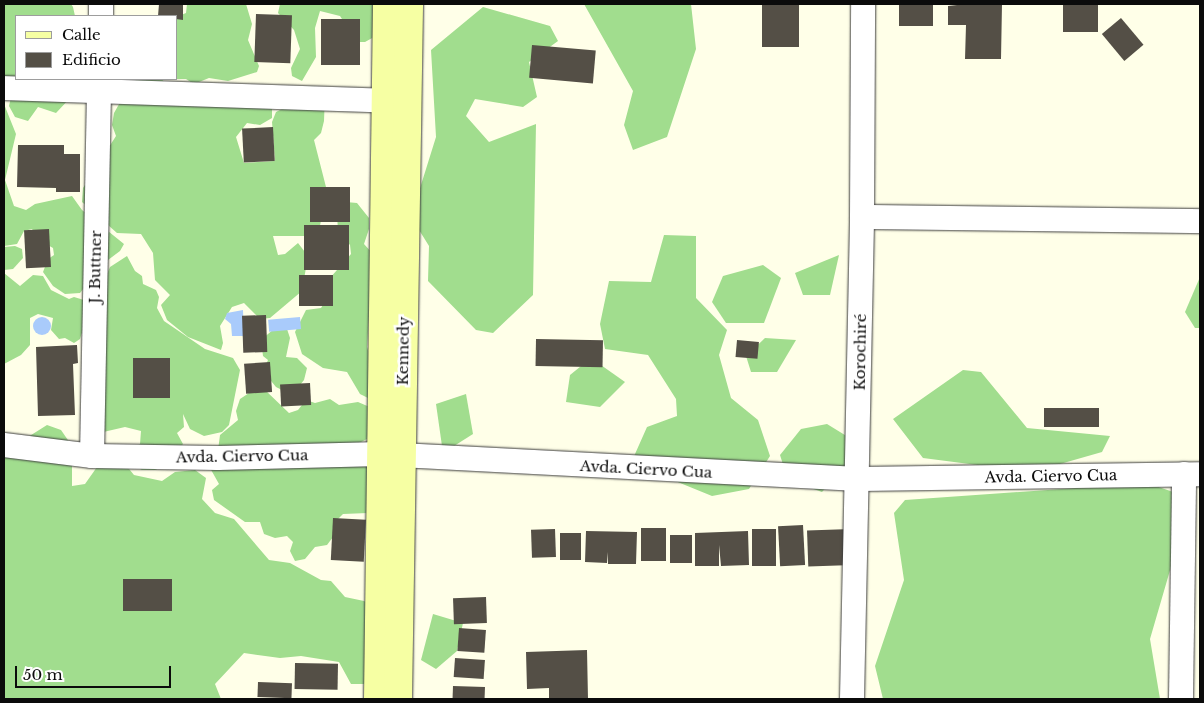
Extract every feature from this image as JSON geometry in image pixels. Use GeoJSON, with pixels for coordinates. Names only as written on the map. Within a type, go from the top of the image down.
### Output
{"type":"FeatureCollection","features":[{"type":"Feature","properties":{"kind":"main road","name":"Kennedy"},"geometry":{"type":"LineString","coordinates":[[387,4],[397,101]]}},
{"type":"Feature","properties":{"kind":"main road","name":"Kennedy"},"geometry":{"type":"LineString","coordinates":[[378,699],[391,455],[397,101],[409,4]]}},
{"type":"Feature","properties":{"kind":"main road","name":"Kennedy"},"geometry":{"type":"LineString","coordinates":[[391,455],[398,699]]}},
{"type":"Feature","properties":{"kind":"street","name":"Korochiré"},"geometry":{"type":"LineString","coordinates":[[852,699],[858,479],[863,4]]}},
{"type":"Feature","properties":{"kind":"street"},"geometry":{"type":"LineString","coordinates":[[4,88],[99,86],[397,101]]}},
{"type":"Feature","properties":{"kind":"street","name":"J. Buttner"},"geometry":{"type":"LineString","coordinates":[[92,456],[99,86]]}},
{"type":"Feature","properties":{"kind":"street"},"geometry":{"type":"LineString","coordinates":[[862,217],[1200,221]]}},
{"type":"Feature","properties":{"kind":"street","name":"Avda. Ciervo Cua"},"geometry":{"type":"LineString","coordinates":[[4,445],[92,456],[218,458],[391,455],[858,479],[1192,474]]}},
{"type":"Feature","properties":{"kind":"street"},"geometry":{"type":"LineString","coordinates":[[1182,699],[1192,474]]}},
{"type":"Feature","properties":{"kind":"green space"},"geometry":{"type":"Polygon","coordinates":[[[4,4],[71,4],[75,15],[15,15],[15,80],[72,96],[56,113],[38,107],[28,121],[15,117],[9,106],[12,93],[4,92],[4,4]]]}},
{"type":"Feature","properties":{"kind":"green space"},"geometry":{"type":"Polygon","coordinates":[[[187,4],[246,4],[252,24],[248,40],[259,66],[257,72],[228,81],[209,78],[194,84],[186,79],[178,79],[178,16],[186,13],[187,4]]]}},
{"type":"Feature","properties":{"kind":"green space"},"geometry":{"type":"Polygon","coordinates":[[[280,4],[379,4],[374,37],[365,42],[357,42],[340,16],[320,11],[315,28],[316,57],[302,81],[292,76],[291,68],[300,49],[294,30],[278,13],[280,4]]]}},
{"type":"Feature","properties":{"kind":"green space"},"geometry":{"type":"Polygon","coordinates":[[[584,4],[691,4],[696,49],[667,137],[633,150],[624,125],[633,91],[584,4]]]}},
{"type":"Feature","properties":{"kind":"green space"},"geometry":{"type":"Polygon","coordinates":[[[483,7],[550,26],[558,41],[529,62],[537,97],[523,107],[475,99],[466,116],[489,142],[536,124],[533,295],[493,333],[476,330],[428,281],[429,246],[411,217],[436,137],[431,50],[483,7]]]}},
{"type":"Feature","properties":{"kind":"green space"},"geometry":{"type":"Polygon","coordinates":[[[136,80],[162,80],[175,90],[266,104],[272,109],[272,118],[260,125],[247,123],[236,137],[244,163],[275,161],[272,122],[276,112],[286,107],[302,87],[314,86],[325,94],[324,121],[321,133],[314,140],[326,187],[320,205],[322,215],[319,231],[311,236],[273,236],[278,255],[285,254],[298,243],[308,256],[302,291],[270,318],[260,319],[244,303],[232,307],[220,326],[223,343],[221,350],[188,337],[167,320],[161,305],[170,295],[155,280],[153,253],[141,234],[117,233],[82,202],[83,188],[116,136],[112,125],[114,113],[131,83],[136,80]]]}},
{"type":"Feature","properties":{"kind":"green space"},"geometry":{"type":"Polygon","coordinates":[[[4,104],[16,134],[5,180],[14,206],[26,210],[35,204],[72,196],[82,210],[124,244],[120,251],[104,263],[80,293],[65,294],[53,286],[43,272],[48,259],[54,255],[53,248],[39,240],[32,229],[24,231],[17,244],[4,246],[4,104]]]}},
{"type":"Feature","properties":{"kind":"green space"},"geometry":{"type":"Polygon","coordinates":[[[346,202],[357,203],[369,218],[369,229],[364,244],[373,254],[367,347],[372,364],[374,401],[360,394],[347,372],[323,368],[302,354],[295,332],[306,310],[321,308],[328,297],[330,278],[351,254],[350,245],[338,232],[337,213],[346,202]]]}},
{"type":"Feature","properties":{"kind":"green space"},"geometry":{"type":"Polygon","coordinates":[[[664,235],[696,236],[696,298],[727,330],[719,355],[731,398],[758,420],[770,456],[749,489],[712,496],[631,463],[647,427],[677,416],[676,399],[648,355],[605,349],[600,324],[609,281],[651,282],[664,235]]]}},
{"type":"Feature","properties":{"kind":"green space"},"geometry":{"type":"Polygon","coordinates":[[[15,246],[22,249],[23,258],[13,269],[4,270],[4,247],[15,246]]]}},
{"type":"Feature","properties":{"kind":"green space"},"geometry":{"type":"Polygon","coordinates":[[[839,255],[830,295],[803,295],[795,273],[839,255]]]}},
{"type":"Feature","properties":{"kind":"green space"},"geometry":{"type":"Polygon","coordinates":[[[127,256],[135,271],[142,276],[143,284],[156,290],[159,297],[157,308],[164,321],[205,349],[233,358],[240,370],[229,425],[222,432],[204,436],[190,429],[183,414],[184,427],[177,433],[183,444],[166,465],[155,470],[142,470],[132,465],[125,453],[140,444],[141,431],[125,427],[99,433],[104,281],[110,267],[127,256]]]}},
{"type":"Feature","properties":{"kind":"green space"},"geometry":{"type":"Polygon","coordinates":[[[763,265],[781,278],[764,323],[726,323],[712,302],[723,276],[763,265]]]}},
{"type":"Feature","properties":{"kind":"green space"},"geometry":{"type":"Polygon","coordinates":[[[4,273],[20,286],[33,275],[43,276],[51,290],[69,299],[74,297],[84,300],[84,326],[80,339],[74,343],[65,338],[59,339],[51,330],[53,318],[38,314],[30,318],[30,345],[21,355],[4,364],[4,273]]]}},
{"type":"Feature","properties":{"kind":"green space"},"geometry":{"type":"Polygon","coordinates":[[[1200,277],[1200,328],[1195,328],[1185,312],[1200,277]]]}},
{"type":"Feature","properties":{"kind":"green space"},"geometry":{"type":"Polygon","coordinates":[[[275,328],[287,329],[290,338],[286,357],[297,358],[307,368],[304,380],[296,390],[286,392],[276,387],[267,376],[265,367],[268,360],[263,356],[261,340],[275,328]]]}},
{"type":"Feature","properties":{"kind":"green space"},"geometry":{"type":"Polygon","coordinates":[[[765,338],[796,340],[777,372],[751,372],[746,356],[765,338]]]}},
{"type":"Feature","properties":{"kind":"green space"},"geometry":{"type":"Polygon","coordinates":[[[591,358],[625,382],[600,407],[566,402],[570,375],[591,358]]]}},
{"type":"Feature","properties":{"kind":"green space"},"geometry":{"type":"Polygon","coordinates":[[[963,370],[981,372],[1027,428],[1110,436],[1102,452],[1032,472],[923,458],[893,419],[963,370]]]}},
{"type":"Feature","properties":{"kind":"green space"},"geometry":{"type":"Polygon","coordinates":[[[255,389],[264,389],[289,413],[298,410],[306,400],[315,403],[330,399],[339,405],[358,402],[372,408],[373,420],[367,439],[351,447],[369,463],[368,513],[343,514],[335,522],[333,537],[327,545],[315,547],[305,559],[295,561],[290,551],[293,542],[287,536],[275,538],[264,534],[260,522],[245,522],[214,500],[212,490],[219,484],[210,468],[217,458],[220,435],[238,420],[236,411],[240,399],[255,389]]]}},
{"type":"Feature","properties":{"kind":"green space"},"geometry":{"type":"Polygon","coordinates":[[[466,394],[473,434],[443,453],[436,404],[466,394]]]}},
{"type":"Feature","properties":{"kind":"green space"},"geometry":{"type":"Polygon","coordinates":[[[827,424],[853,440],[854,457],[822,492],[788,480],[780,455],[801,429],[827,424]]]}},
{"type":"Feature","properties":{"kind":"green space"},"geometry":{"type":"Polygon","coordinates":[[[47,425],[61,430],[72,446],[72,486],[85,484],[97,467],[125,464],[134,475],[162,481],[175,472],[195,470],[206,478],[202,499],[215,513],[234,519],[269,560],[290,563],[321,580],[331,581],[345,597],[364,601],[378,609],[366,684],[351,684],[339,662],[301,656],[280,658],[244,653],[215,684],[221,699],[4,699],[4,446],[9,449],[47,425]]]}},
{"type":"Feature","properties":{"kind":"green space"},"geometry":{"type":"Polygon","coordinates":[[[1147,483],[1179,494],[1187,512],[1150,639],[1160,699],[883,699],[875,666],[904,580],[894,513],[905,500],[1147,483]]]}},
{"type":"Feature","properties":{"kind":"green space"},"geometry":{"type":"Polygon","coordinates":[[[433,614],[463,623],[457,651],[436,669],[421,660],[433,614]]]}},
{"type":"Feature","properties":{"kind":"water"},"geometry":{"type":"Polygon","coordinates":[[[243,310],[244,336],[232,336],[231,324],[225,319],[227,313],[243,310]]]}},
{"type":"Feature","properties":{"kind":"water"},"geometry":{"type":"Polygon","coordinates":[[[42,317],[48,320],[51,326],[48,332],[42,335],[36,332],[33,326],[36,320],[42,317]]]}},
{"type":"Feature","properties":{"kind":"water"},"geometry":{"type":"Polygon","coordinates":[[[300,317],[301,329],[269,332],[268,320],[300,317]]]}},
{"type":"Feature","properties":{"kind":"building"},"geometry":{"type":"Polygon","coordinates":[[[159,4],[183,4],[183,20],[178,19],[178,15],[158,15],[159,4]]]}},
{"type":"Feature","properties":{"kind":"building"},"geometry":{"type":"Polygon","coordinates":[[[762,4],[799,4],[799,47],[762,47],[762,4]]]}},
{"type":"Feature","properties":{"kind":"building"},"geometry":{"type":"Polygon","coordinates":[[[899,4],[933,4],[933,26],[899,26],[899,4]]]}},
{"type":"Feature","properties":{"kind":"building"},"geometry":{"type":"Polygon","coordinates":[[[1002,4],[1001,59],[965,59],[966,25],[948,25],[948,6],[1002,4]]]}},
{"type":"Feature","properties":{"kind":"building"},"geometry":{"type":"Polygon","coordinates":[[[1063,4],[1098,4],[1098,32],[1063,32],[1063,4]]]}},
{"type":"Feature","properties":{"kind":"building"},"geometry":{"type":"Polygon","coordinates":[[[256,14],[292,15],[290,63],[254,62],[256,14]]]}},
{"type":"Feature","properties":{"kind":"building"},"geometry":{"type":"Polygon","coordinates":[[[1121,18],[1143,45],[1124,61],[1102,34],[1121,18]]]}},
{"type":"Feature","properties":{"kind":"building"},"geometry":{"type":"Polygon","coordinates":[[[321,19],[360,19],[360,65],[321,65],[321,19]]]}},
{"type":"Feature","properties":{"kind":"building"},"geometry":{"type":"Polygon","coordinates":[[[532,45],[596,51],[593,83],[529,78],[532,45]]]}},
{"type":"Feature","properties":{"kind":"building"},"geometry":{"type":"Polygon","coordinates":[[[273,127],[275,161],[244,163],[242,129],[273,127]]]}},
{"type":"Feature","properties":{"kind":"building"},"geometry":{"type":"Polygon","coordinates":[[[18,145],[64,145],[64,154],[80,154],[80,192],[56,192],[56,188],[17,187],[18,145]]]}},
{"type":"Feature","properties":{"kind":"building"},"geometry":{"type":"Polygon","coordinates":[[[310,187],[350,187],[350,222],[310,222],[310,187]]]}},
{"type":"Feature","properties":{"kind":"building"},"geometry":{"type":"Polygon","coordinates":[[[304,225],[349,225],[349,270],[304,270],[304,225]]]}},
{"type":"Feature","properties":{"kind":"building"},"geometry":{"type":"Polygon","coordinates":[[[49,229],[51,267],[26,268],[24,230],[49,229]]]}},
{"type":"Feature","properties":{"kind":"building"},"geometry":{"type":"Polygon","coordinates":[[[299,275],[333,275],[333,306],[299,306],[299,275]]]}},
{"type":"Feature","properties":{"kind":"building"},"geometry":{"type":"Polygon","coordinates":[[[266,315],[267,352],[243,353],[242,316],[266,315]]]}},
{"type":"Feature","properties":{"kind":"building"},"geometry":{"type":"Polygon","coordinates":[[[536,339],[603,340],[603,367],[536,366],[536,339]]]}},
{"type":"Feature","properties":{"kind":"building"},"geometry":{"type":"Polygon","coordinates":[[[737,340],[759,342],[757,359],[736,357],[737,340]]]}},
{"type":"Feature","properties":{"kind":"building"},"geometry":{"type":"Polygon","coordinates":[[[77,345],[78,363],[73,364],[75,415],[38,416],[36,347],[77,345]]]}},
{"type":"Feature","properties":{"kind":"building"},"geometry":{"type":"Polygon","coordinates":[[[133,358],[170,358],[170,398],[133,398],[133,358]]]}},
{"type":"Feature","properties":{"kind":"building"},"geometry":{"type":"Polygon","coordinates":[[[270,362],[272,392],[246,394],[244,364],[270,362]]]}},
{"type":"Feature","properties":{"kind":"building"},"geometry":{"type":"Polygon","coordinates":[[[310,383],[311,405],[281,407],[280,385],[310,383]]]}},
{"type":"Feature","properties":{"kind":"building"},"geometry":{"type":"Polygon","coordinates":[[[1044,408],[1099,408],[1099,427],[1044,427],[1044,408]]]}},
{"type":"Feature","properties":{"kind":"building"},"geometry":{"type":"Polygon","coordinates":[[[333,518],[366,520],[364,562],[331,560],[333,518]]]}},
{"type":"Feature","properties":{"kind":"building"},"geometry":{"type":"Polygon","coordinates":[[[803,525],[805,565],[780,566],[778,526],[803,525]]]}},
{"type":"Feature","properties":{"kind":"building"},"geometry":{"type":"Polygon","coordinates":[[[641,528],[666,528],[666,561],[641,561],[641,528]]]}},
{"type":"Feature","properties":{"kind":"building"},"geometry":{"type":"Polygon","coordinates":[[[555,529],[556,557],[532,558],[531,530],[555,529]]]}},
{"type":"Feature","properties":{"kind":"building"},"geometry":{"type":"Polygon","coordinates":[[[752,529],[776,529],[776,566],[752,566],[752,529]]]}},
{"type":"Feature","properties":{"kind":"building"},"geometry":{"type":"Polygon","coordinates":[[[851,529],[852,565],[808,567],[807,531],[851,529]]]}},
{"type":"Feature","properties":{"kind":"building"},"geometry":{"type":"Polygon","coordinates":[[[586,531],[637,532],[636,564],[608,564],[608,552],[607,563],[585,562],[586,531]]]}},
{"type":"Feature","properties":{"kind":"building"},"geometry":{"type":"Polygon","coordinates":[[[748,531],[749,565],[721,566],[719,545],[719,566],[695,566],[695,533],[748,531]]]}},
{"type":"Feature","properties":{"kind":"building"},"geometry":{"type":"Polygon","coordinates":[[[560,533],[581,533],[581,560],[560,560],[560,533]]]}},
{"type":"Feature","properties":{"kind":"building"},"geometry":{"type":"Polygon","coordinates":[[[670,535],[692,535],[692,563],[670,563],[670,535]]]}},
{"type":"Feature","properties":{"kind":"building"},"geometry":{"type":"Polygon","coordinates":[[[123,579],[172,579],[172,611],[123,611],[123,579]]]}},
{"type":"Feature","properties":{"kind":"building"},"geometry":{"type":"Polygon","coordinates":[[[486,597],[487,623],[454,624],[453,598],[486,597]]]}},
{"type":"Feature","properties":{"kind":"building"},"geometry":{"type":"Polygon","coordinates":[[[459,628],[486,630],[484,653],[457,651],[459,628]]]}},
{"type":"Feature","properties":{"kind":"building"},"geometry":{"type":"Polygon","coordinates":[[[587,650],[588,699],[549,699],[549,688],[527,689],[526,652],[587,650]]]}},
{"type":"Feature","properties":{"kind":"building"},"geometry":{"type":"Polygon","coordinates":[[[455,658],[485,660],[484,679],[454,677],[455,658]]]}},
{"type":"Feature","properties":{"kind":"building"},"geometry":{"type":"Polygon","coordinates":[[[295,663],[338,664],[338,690],[295,689],[295,663]]]}},
{"type":"Feature","properties":{"kind":"building"},"geometry":{"type":"Polygon","coordinates":[[[258,682],[292,683],[291,698],[257,697],[258,682]]]}},
{"type":"Feature","properties":{"kind":"building"},"geometry":{"type":"Polygon","coordinates":[[[453,686],[485,687],[485,699],[453,699],[453,686]]]}}]}
